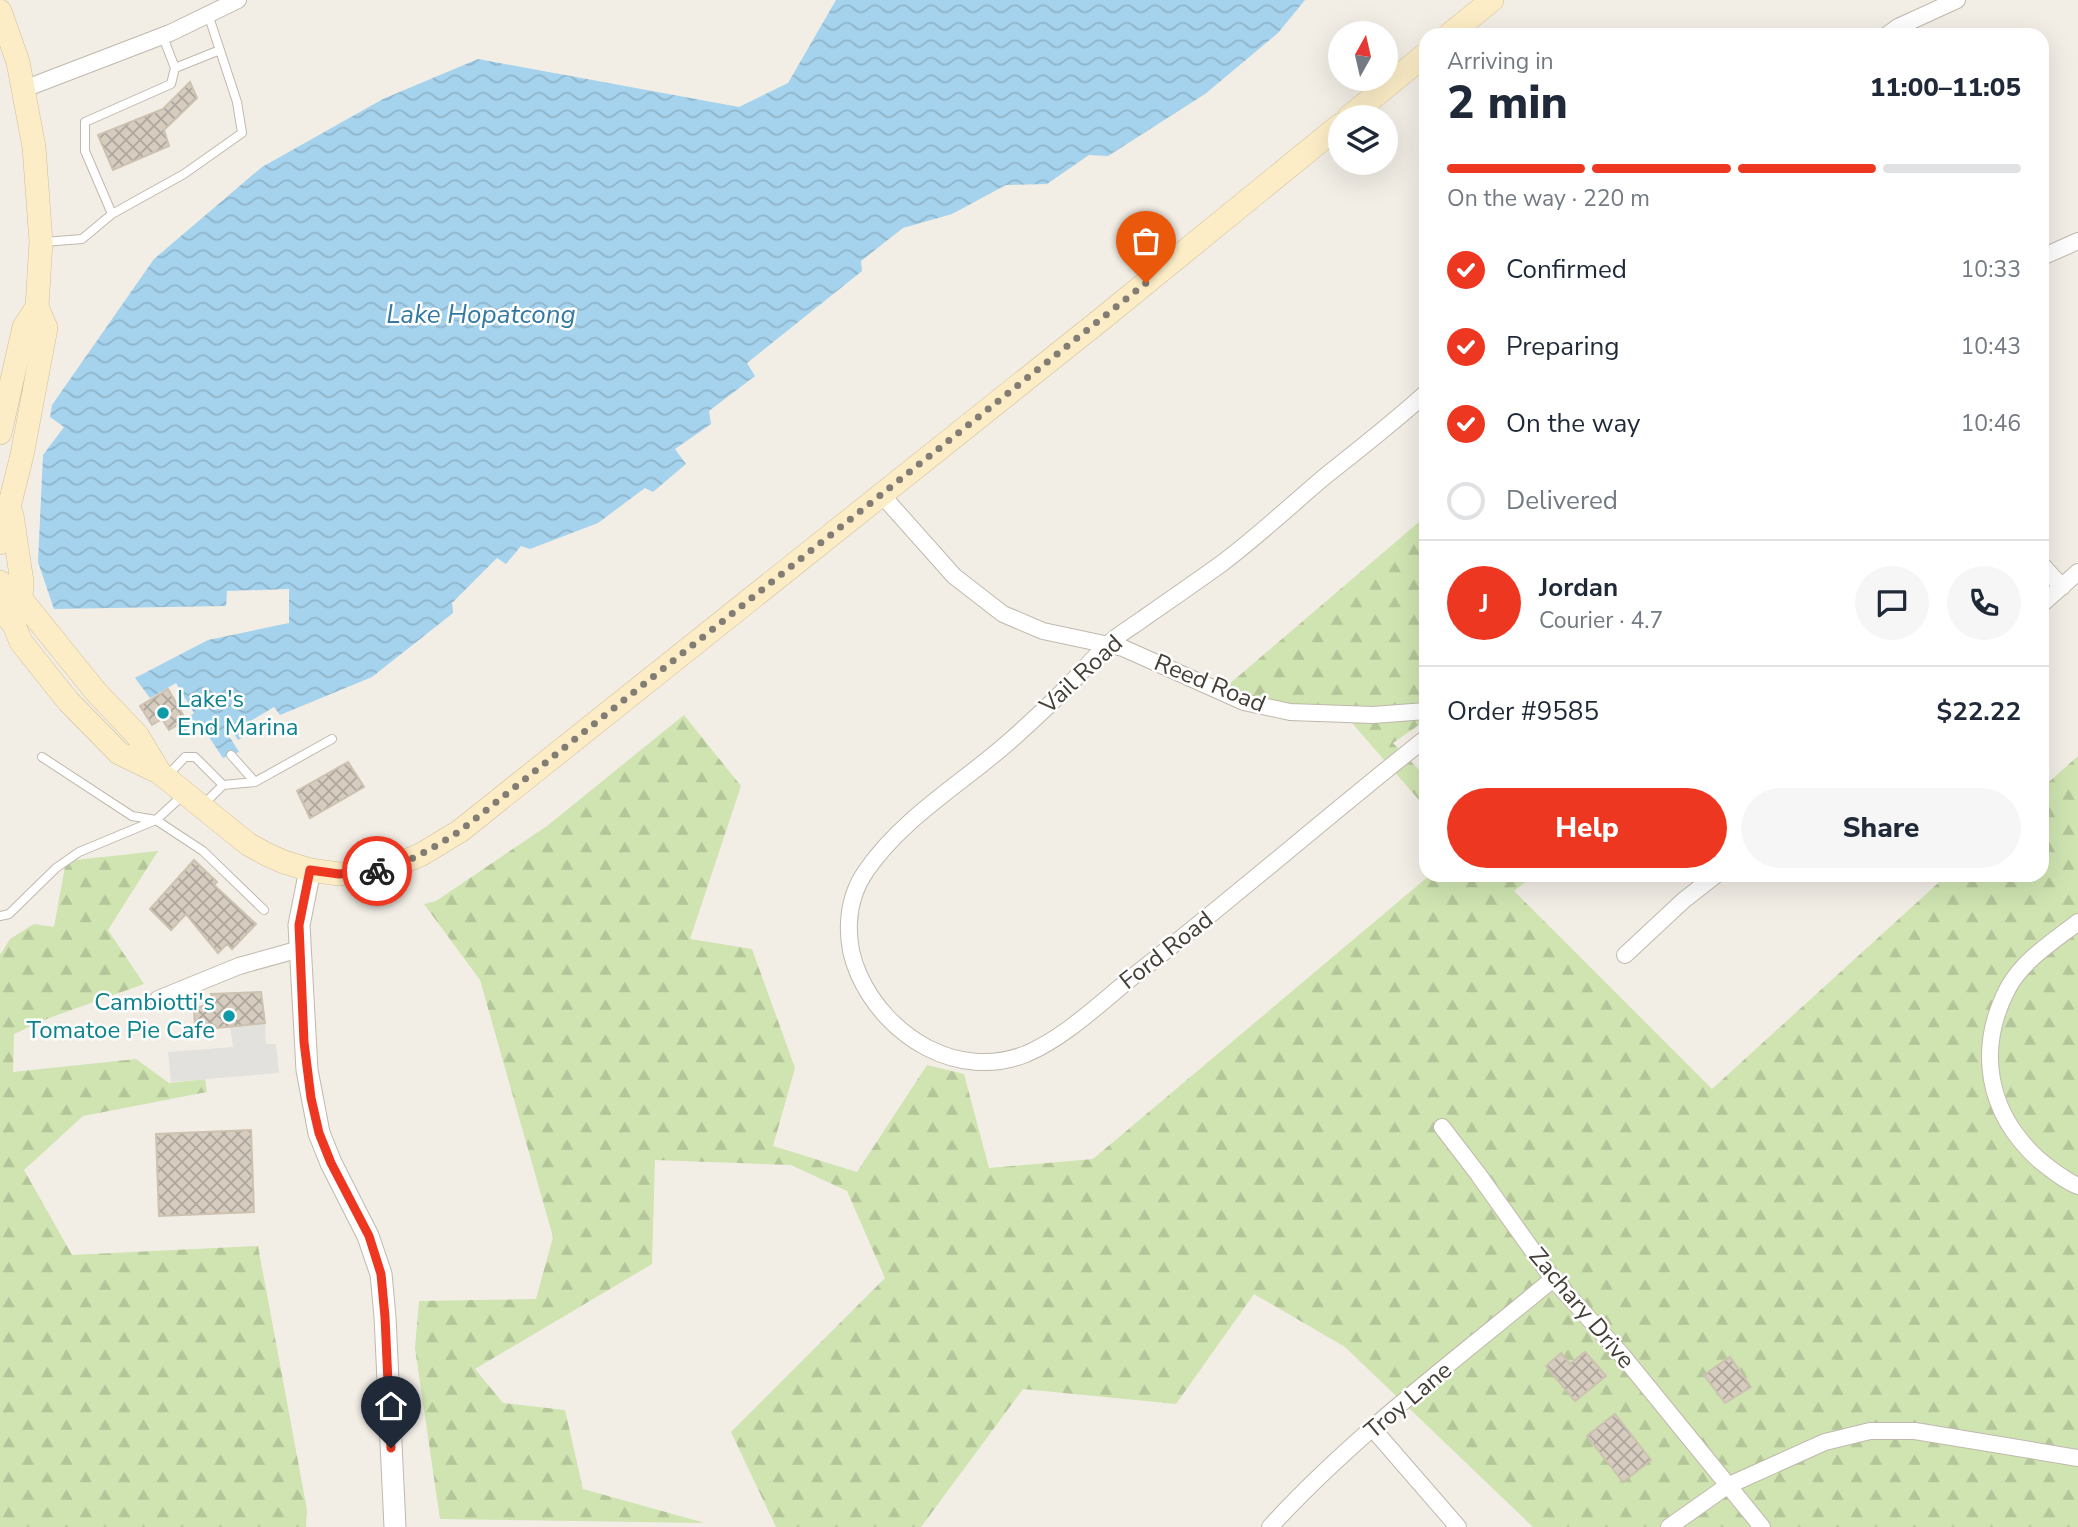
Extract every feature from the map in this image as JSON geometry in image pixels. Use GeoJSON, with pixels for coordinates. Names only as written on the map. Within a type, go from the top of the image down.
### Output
{"type":"FeatureCollection","features":[{"type":"Feature","properties":{"kind":"main road"},"geometry":{"type":"LineString","coordinates":[[1458,28],[1492,0]]}},
{"type":"Feature","properties":{"kind":"main road"},"geometry":{"type":"LineString","coordinates":[[0,11],[6,43],[24,89],[38,178],[41,242],[37,307],[46,328],[22,455],[0,543]]}},
{"type":"Feature","properties":{"kind":"main road"},"geometry":{"type":"LineString","coordinates":[[1364,105],[1419,60]]}},
{"type":"Feature","properties":{"kind":"main road"},"geometry":{"type":"LineString","coordinates":[[0,582],[10,603],[14,625],[21,642],[68,701],[119,752],[163,775],[248,844],[284,862],[310,870],[339,874],[390,868],[422,854],[460,831],[1328,135]]}},
{"type":"Feature","properties":{"kind":"main road"},"geometry":{"type":"LineString","coordinates":[[0,433],[24,327],[37,307]]}},
{"type":"Feature","properties":{"kind":"main road"},"geometry":{"type":"LineString","coordinates":[[10,603],[22,582],[11,501]]}},
{"type":"Feature","properties":{"kind":"main road"},"geometry":{"type":"LineString","coordinates":[[10,603],[137,735],[163,775]]}},
{"type":"Feature","properties":{"kind":"main road"},"geometry":{"type":"LineString","coordinates":[[0,629],[21,642]]}},
{"type":"Feature","properties":{"kind":"street"},"geometry":{"type":"LineString","coordinates":[[24,89],[163,37],[238,0]]}},
{"type":"Feature","properties":{"kind":"street"},"geometry":{"type":"LineString","coordinates":[[1896,28],[1957,0]]}},
{"type":"Feature","properties":{"kind":"street"},"geometry":{"type":"LineString","coordinates":[[2049,254],[2078,241]]}},
{"type":"Feature","properties":{"kind":"street","name":"Vail Road"},"geometry":{"type":"LineString","coordinates":[[881,1012],[858,974],[851,953],[849,922],[852,899],[864,874],[886,845],[1008,742],[1065,690],[1107,644],[1266,529],[1419,399]]}},
{"type":"Feature","properties":{"kind":"street","name":"Reed Road"},"geometry":{"type":"LineString","coordinates":[[881,494],[954,576],[1003,614],[1043,631],[1123,648],[1244,702],[1290,712],[1373,715],[1419,712]]}},
{"type":"Feature","properties":{"kind":"street"},"geometry":{"type":"LineString","coordinates":[[2049,598],[2078,572]]}},
{"type":"Feature","properties":{"kind":"street"},"geometry":{"type":"LineString","coordinates":[[2049,573],[2062,587]]}},
{"type":"Feature","properties":{"kind":"street","name":"Ford Road"},"geometry":{"type":"LineString","coordinates":[[881,1012],[921,1047],[957,1060],[993,1062],[1025,1054],[1083,1016],[1213,914],[1317,825],[1419,744]]}},
{"type":"Feature","properties":{"kind":"street"},"geometry":{"type":"LineString","coordinates":[[310,870],[299,925],[307,1070],[319,1133],[331,1163],[369,1236],[381,1274],[395,1527]]}},
{"type":"Feature","properties":{"kind":"street"},"geometry":{"type":"LineString","coordinates":[[1625,955],[1707,882]]}},
{"type":"Feature","properties":{"kind":"street"},"geometry":{"type":"LineString","coordinates":[[2078,922],[2025,964],[2009,986],[1990,1038],[1990,1067],[1995,1096],[2014,1131],[2048,1168],[2078,1186]]}},
{"type":"Feature","properties":{"kind":"street"},"geometry":{"type":"LineString","coordinates":[[158,999],[239,966],[300,949]]}},
{"type":"Feature","properties":{"kind":"street","name":"Zachary Drive"},"geometry":{"type":"LineString","coordinates":[[1442,1127],[1553,1279],[1622,1354],[1762,1527]]}},
{"type":"Feature","properties":{"kind":"street","name":"Troy Lane"},"geometry":{"type":"LineString","coordinates":[[1270,1527],[1293,1501],[1373,1429],[1553,1279]]}},
{"type":"Feature","properties":{"kind":"street"},"geometry":{"type":"LineString","coordinates":[[1373,1429],[1458,1527]]}},
{"type":"Feature","properties":{"kind":"street"},"geometry":{"type":"LineString","coordinates":[[1670,1527],[1727,1486],[1825,1442],[1870,1431],[1915,1431],[2078,1458]]}},
{"type":"Feature","properties":{"kind":"lane"},"geometry":{"type":"LineString","coordinates":[[41,242],[82,239],[112,214],[184,174],[242,133],[237,102],[208,14]]}},
{"type":"Feature","properties":{"kind":"lane"},"geometry":{"type":"LineString","coordinates":[[112,214],[85,151],[85,122],[171,84],[175,68],[163,37]]}},
{"type":"Feature","properties":{"kind":"lane"},"geometry":{"type":"LineString","coordinates":[[175,68],[220,50]]}},
{"type":"Feature","properties":{"kind":"lane"},"geometry":{"type":"LineString","coordinates":[[0,916],[9,914],[48,875],[79,852],[156,820],[223,785],[255,782],[332,739]]}},
{"type":"Feature","properties":{"kind":"lane"},"geometry":{"type":"LineString","coordinates":[[231,755],[255,782]]}},
{"type":"Feature","properties":{"kind":"lane"},"geometry":{"type":"LineString","coordinates":[[41,757],[132,816],[156,820],[203,851],[264,910]]}},
{"type":"Feature","properties":{"kind":"lane"},"geometry":{"type":"LineString","coordinates":[[163,775],[185,757],[195,757],[223,785]]}},
{"type":"Feature","properties":{"kind":"green space"},"geometry":{"type":"Polygon","coordinates":[[[1419,522],[1419,725],[1393,743],[1419,770],[1419,800],[1345,715],[1220,692],[1419,522]]]}},
{"type":"Feature","properties":{"kind":"green space"},"geometry":{"type":"Polygon","coordinates":[[[684,715],[741,786],[690,939],[752,949],[795,1068],[773,1146],[857,1172],[927,1065],[964,1074],[989,1168],[1093,1159],[1422,882],[1525,882],[1514,891],[1712,1089],[1939,882],[2049,882],[2049,782],[2078,756],[2078,1527],[1533,1527],[1345,1347],[1254,1294],[1176,1404],[1023,1389],[921,1527],[776,1527],[731,1432],[885,1278],[847,1191],[791,1165],[655,1160],[652,1264],[475,1369],[503,1403],[565,1410],[583,1489],[705,1523],[440,1519],[415,1348],[419,1301],[536,1299],[553,1237],[480,980],[424,904],[436,901],[547,826],[684,715]]]}},
{"type":"Feature","properties":{"kind":"green space"},"geometry":{"type":"Polygon","coordinates":[[[158,851],[108,930],[144,984],[49,1018],[14,1034],[13,1072],[136,1059],[169,1083],[205,1079],[207,1092],[83,1116],[24,1170],[72,1255],[258,1246],[307,1510],[306,1527],[0,1527],[0,955],[10,939],[34,924],[54,927],[66,861],[158,851]]]}},
{"type":"Feature","properties":{"kind":"shaded area"},"geometry":{"type":"Polygon","coordinates":[[[265,1023],[266,1044],[276,1044],[279,1073],[171,1082],[168,1052],[233,1047],[230,1027],[265,1023]]]}},
{"type":"Feature","properties":{"kind":"water","name":"Lake Hopatcong"},"geometry":{"type":"Polygon","coordinates":[[[836,0],[1305,0],[1278,33],[1205,94],[1108,156],[1089,155],[1047,184],[1006,185],[952,214],[903,228],[861,261],[862,271],[747,363],[755,376],[709,411],[711,424],[675,449],[686,464],[653,492],[645,488],[598,523],[530,549],[521,546],[506,564],[497,558],[452,603],[453,613],[372,677],[280,715],[274,707],[242,726],[245,736],[238,740],[230,728],[226,731],[239,752],[223,758],[199,722],[182,733],[178,726],[194,713],[176,683],[150,698],[135,678],[208,640],[289,623],[289,589],[227,591],[226,606],[54,609],[38,562],[43,455],[64,427],[50,417],[52,405],[154,259],[262,167],[383,99],[478,59],[739,107],[788,83],[836,0]]]}},
{"type":"Feature","properties":{"kind":"building"},"geometry":{"type":"Polygon","coordinates":[[[190,82],[197,98],[164,130],[169,146],[113,170],[98,135],[163,109],[190,82]]]}},
{"type":"Feature","properties":{"kind":"building","name":"Lake's End Marina"},"geometry":{"type":"Polygon","coordinates":[[[168,689],[186,720],[169,730],[162,719],[152,725],[140,706],[168,689]]]}},
{"type":"Feature","properties":{"kind":"building"},"geometry":{"type":"Polygon","coordinates":[[[348,762],[364,787],[310,818],[297,791],[348,762]]]}},
{"type":"Feature","properties":{"kind":"building"},"geometry":{"type":"Polygon","coordinates":[[[194,860],[217,882],[214,885],[256,924],[232,949],[227,944],[218,953],[186,914],[171,930],[150,909],[194,860]]]}},
{"type":"Feature","properties":{"kind":"building","name":"Cambiotti's Tomatoe Pie Cafe"},"geometry":{"type":"Polygon","coordinates":[[[261,992],[265,1023],[217,1028],[215,1025],[195,1025],[194,1009],[211,1003],[211,994],[261,992]]]}},
{"type":"Feature","properties":{"kind":"building"},"geometry":{"type":"Polygon","coordinates":[[[251,1130],[254,1212],[159,1216],[156,1134],[251,1130]]]}},
{"type":"Feature","properties":{"kind":"building"},"geometry":{"type":"Polygon","coordinates":[[[1585,1352],[1606,1376],[1575,1401],[1546,1366],[1561,1353],[1570,1364],[1585,1352]]]}},
{"type":"Feature","properties":{"kind":"building"},"geometry":{"type":"Polygon","coordinates":[[[1730,1357],[1751,1387],[1725,1403],[1704,1375],[1730,1357]]]}},
{"type":"Feature","properties":{"kind":"building"},"geometry":{"type":"Polygon","coordinates":[[[1615,1414],[1651,1460],[1623,1482],[1587,1436],[1615,1414]]]}},
{"type":"Feature","properties":{"kind":"way so far"},"geometry":{"type":"LineString","coordinates":[[377,871],[422,854],[460,831],[1146,283]]}},
{"type":"Feature","properties":{"kind":"place","name":"Lake's End Marina"},"geometry":{"type":"Point","coordinates":[163,713]}},
{"type":"Feature","properties":{"kind":"place","name":"Cambiotti's Tomatoe Pie Cafe"},"geometry":{"type":"Point","coordinates":[229,1016]}},
{"type":"Feature","properties":{"kind":"route"},"geometry":{"type":"LineString","coordinates":[[377,871],[339,874],[310,870],[299,925],[304,1042],[311,1098],[319,1133],[331,1163],[369,1236],[381,1274],[391,1448]]}}]}
